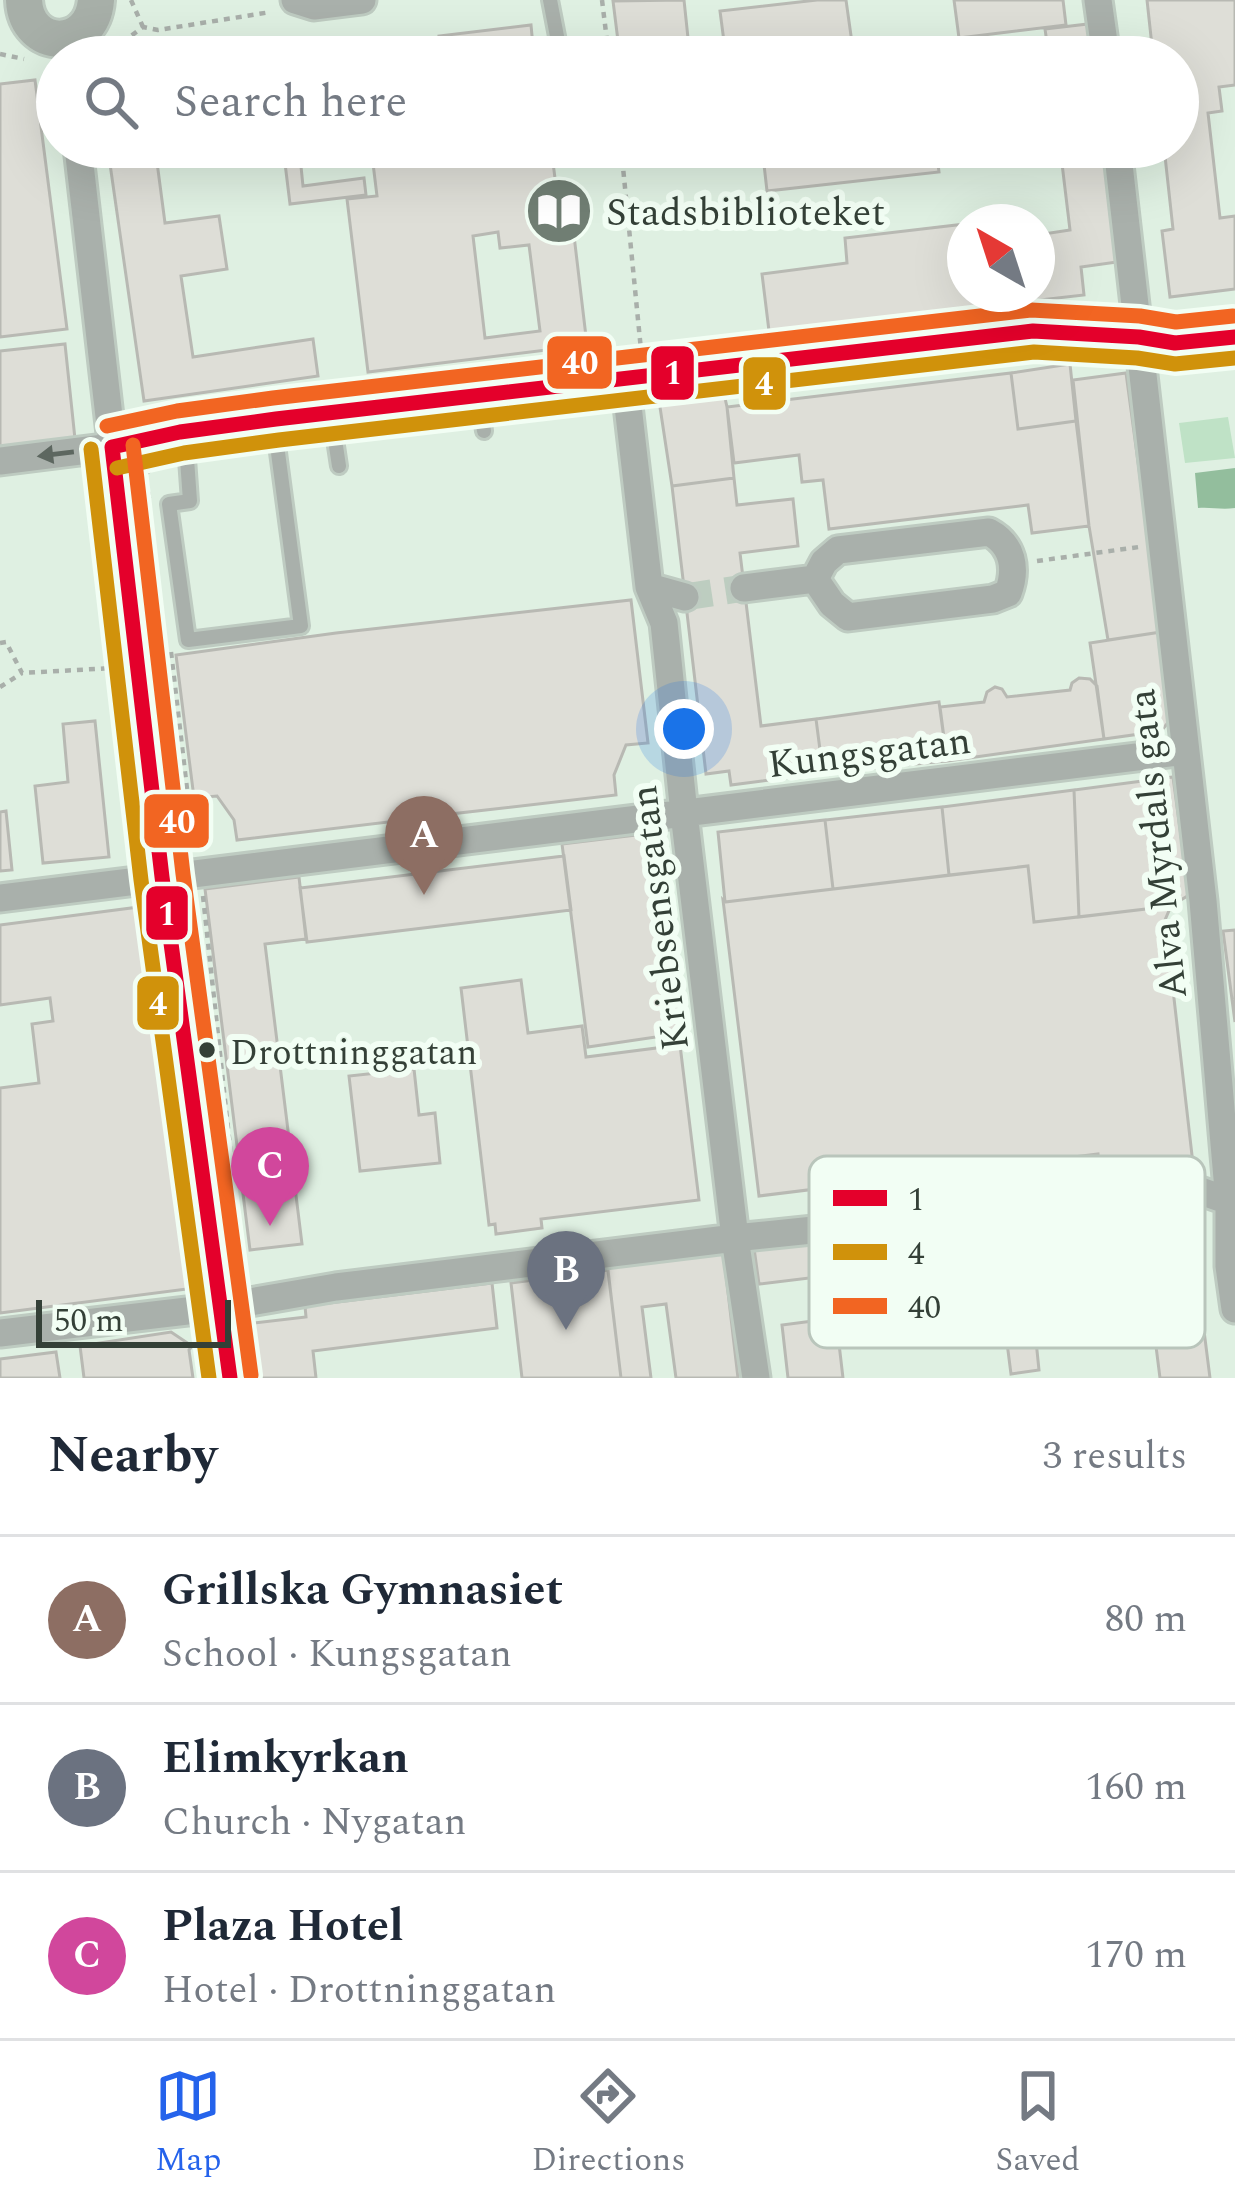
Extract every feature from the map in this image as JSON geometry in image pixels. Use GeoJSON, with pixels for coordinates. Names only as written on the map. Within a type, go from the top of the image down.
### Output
{"type":"FeatureCollection","features":[{"type":"Feature","properties":{"kind":"street"},"geometry":{"type":"LineString","coordinates":[[304,3],[362,0]]}},
{"type":"Feature","properties":{"kind":"street"},"geometry":{"type":"LineString","coordinates":[[1098,0],[1103,36]]}},
{"type":"Feature","properties":{"kind":"street"},"geometry":{"type":"LineString","coordinates":[[76,36],[104,26]]}},
{"type":"Feature","properties":{"kind":"street"},"geometry":{"type":"LineString","coordinates":[[80,168],[162,878],[230,1378]]}},
{"type":"Feature","properties":{"kind":"street","name":"Alva Myrdals gata"},"geometry":{"type":"LineString","coordinates":[[1119,168],[1203,902],[1232,1200],[1229,1266],[1235,1309]]}},
{"type":"Feature","properties":{"kind":"street"},"geometry":{"type":"LineString","coordinates":[[0,461],[276,419],[1033,331],[1139,337],[1175,344],[1235,337]]}},
{"type":"Feature","properties":{"kind":"street","name":"Kriebsensgatan"},"geometry":{"type":"LineString","coordinates":[[634,379],[649,587],[664,622],[755,1378]]}},
{"type":"Feature","properties":{"kind":"street"},"geometry":{"type":"LineString","coordinates":[[989,532],[1003,539],[1011,554],[1014,578],[1008,593],[993,599],[848,617],[815,579],[838,550],[989,532]]}},
{"type":"Feature","properties":{"kind":"street"},"geometry":{"type":"LineString","coordinates":[[744,588],[815,579]]}},
{"type":"Feature","properties":{"kind":"street"},"geometry":{"type":"LineString","coordinates":[[649,587],[685,597]]}},
{"type":"Feature","properties":{"kind":"street","name":"Kungsgatan"},"geometry":{"type":"LineString","coordinates":[[0,898],[1177,752]]}},
{"type":"Feature","properties":{"kind":"street"},"geometry":{"type":"LineString","coordinates":[[0,1333],[221,1307],[336,1286],[809,1230]]}},
{"type":"Feature","properties":{"kind":"lane"},"geometry":{"type":"LineString","coordinates":[[550,0],[557,36]]}},
{"type":"Feature","properties":{"kind":"lane"},"geometry":{"type":"LineString","coordinates":[[479,396],[484,431]]}},
{"type":"Feature","properties":{"kind":"lane"},"geometry":{"type":"LineString","coordinates":[[332,413],[339,466]]}},
{"type":"Feature","properties":{"kind":"lane"},"geometry":{"type":"LineString","coordinates":[[180,432],[190,501],[169,504],[188,640],[301,626],[276,419]]}},
{"type":"Feature","properties":{"kind":"path"},"geometry":{"type":"LineString","coordinates":[[104,26],[131,0]]}},
{"type":"Feature","properties":{"kind":"path"},"geometry":{"type":"LineString","coordinates":[[602,0],[606,36]]}},
{"type":"Feature","properties":{"kind":"path"},"geometry":{"type":"LineString","coordinates":[[104,26],[158,30],[304,3]]}},
{"type":"Feature","properties":{"kind":"path"},"geometry":{"type":"LineString","coordinates":[[622,168],[634,379]]}},
{"type":"Feature","properties":{"kind":"path"},"geometry":{"type":"LineString","coordinates":[[1012,564],[1162,544]]}},
{"type":"Feature","properties":{"kind":"path"},"geometry":{"type":"LineString","coordinates":[[0,644],[6,643],[22,673]]}},
{"type":"Feature","properties":{"kind":"path"},"geometry":{"type":"LineString","coordinates":[[0,687],[22,673],[124,667]]}},
{"type":"Feature","properties":{"kind":"path"},"geometry":{"type":"LineString","coordinates":[[200,873],[240,1240]]}},
{"type":"Feature","properties":{"kind":"shaded area"},"geometry":{"type":"Polygon","coordinates":[[[1228,417],[1235,458],[1185,463],[1179,423],[1228,417]]]}},
{"type":"Feature","properties":{"kind":"shaded area"},"geometry":{"type":"Polygon","coordinates":[[[1235,468],[1235,508],[1198,508],[1195,473],[1235,468]]]}},
{"type":"Feature","properties":{"kind":"building"},"geometry":{"type":"Polygon","coordinates":[[[684,0],[688,36],[617,36],[613,1],[684,0]]]}},
{"type":"Feature","properties":{"kind":"building"},"geometry":{"type":"Polygon","coordinates":[[[846,0],[851,36],[723,36],[720,11],[846,0]]]}},
{"type":"Feature","properties":{"kind":"building"},"geometry":{"type":"Polygon","coordinates":[[[954,0],[1063,0],[1066,25],[959,36],[954,0]]]}},
{"type":"Feature","properties":{"kind":"building"},"geometry":{"type":"Polygon","coordinates":[[[1147,0],[1235,0],[1235,85],[1219,87],[1222,111],[1208,113],[1220,218],[1235,216],[1235,289],[1170,297],[1162,231],[1173,229],[1166,168],[1199,168],[1199,36],[1151,36],[1147,0]]]}},
{"type":"Feature","properties":{"kind":"building"},"geometry":{"type":"Polygon","coordinates":[[[1088,24],[1089,36],[1046,36],[1045,29],[1088,24]]]}},
{"type":"Feature","properties":{"kind":"building"},"geometry":{"type":"Polygon","coordinates":[[[531,25],[532,36],[439,36],[531,25]]]}},
{"type":"Feature","properties":{"kind":"building"},"geometry":{"type":"Polygon","coordinates":[[[35,80],[36,168],[46,168],[67,329],[0,337],[0,84],[35,80]]]}},
{"type":"Feature","properties":{"kind":"building"},"geometry":{"type":"Polygon","coordinates":[[[111,168],[158,168],[165,223],[219,216],[227,269],[181,276],[193,357],[313,339],[318,376],[144,401],[111,168]]]}},
{"type":"Feature","properties":{"kind":"building"},"geometry":{"type":"Polygon","coordinates":[[[286,168],[301,168],[303,186],[364,178],[366,195],[290,204],[286,168]]]}},
{"type":"Feature","properties":{"kind":"building"},"geometry":{"type":"Polygon","coordinates":[[[374,168],[554,168],[556,186],[568,185],[587,345],[368,372],[347,199],[377,196],[374,168]],[[498,232],[473,236],[485,338],[540,331],[529,245],[500,248],[498,232]]]}},
{"type":"Feature","properties":{"kind":"building"},"geometry":{"type":"Polygon","coordinates":[[[764,168],[939,168],[939,172],[767,191],[764,168]]]}},
{"type":"Feature","properties":{"kind":"building"},"geometry":{"type":"Polygon","coordinates":[[[1063,168],[1106,168],[1117,262],[1081,267],[1084,295],[1055,298],[1055,232],[1070,230],[1063,168]]]}},
{"type":"Feature","properties":{"kind":"building"},"geometry":{"type":"Polygon","coordinates":[[[947,226],[947,311],[769,331],[762,274],[847,263],[845,238],[947,226]]]}},
{"type":"Feature","properties":{"kind":"building"},"geometry":{"type":"Polygon","coordinates":[[[65,344],[75,439],[0,447],[0,351],[65,344]]]}},
{"type":"Feature","properties":{"kind":"building"},"geometry":{"type":"Polygon","coordinates":[[[1070,364],[1076,421],[1018,429],[1011,373],[1070,364]]]}},
{"type":"Feature","properties":{"kind":"building"},"geometry":{"type":"Polygon","coordinates":[[[1011,373],[1018,429],[1076,421],[1089,526],[1032,533],[1028,505],[829,529],[823,480],[802,482],[799,455],[734,463],[727,407],[1011,373]]]}},
{"type":"Feature","properties":{"kind":"building"},"geometry":{"type":"Polygon","coordinates":[[[1126,373],[1161,632],[1108,640],[1089,526],[1073,380],[1126,373]]]}},
{"type":"Feature","properties":{"kind":"building"},"geometry":{"type":"Polygon","coordinates":[[[722,385],[734,478],[672,486],[658,394],[722,385]]]}},
{"type":"Feature","properties":{"kind":"building"},"geometry":{"type":"Polygon","coordinates":[[[734,478],[737,505],[793,499],[798,546],[740,553],[761,726],[816,719],[823,773],[731,785],[729,771],[706,774],[672,486],[734,478]]]}},
{"type":"Feature","properties":{"kind":"building"},"geometry":{"type":"Polygon","coordinates":[[[631,600],[648,743],[626,745],[614,775],[616,795],[442,815],[429,835],[413,819],[237,840],[234,820],[217,796],[194,798],[176,655],[631,600]]]}},
{"type":"Feature","properties":{"kind":"building"},"geometry":{"type":"Polygon","coordinates":[[[1161,632],[1172,718],[1161,731],[1104,739],[1090,643],[1161,632]]]}},
{"type":"Feature","properties":{"kind":"building"},"geometry":{"type":"Polygon","coordinates":[[[1079,678],[1097,686],[1104,739],[947,761],[940,707],[984,702],[995,687],[1007,697],[1070,690],[1079,678]]]}},
{"type":"Feature","properties":{"kind":"building"},"geometry":{"type":"Polygon","coordinates":[[[939,702],[947,761],[823,773],[816,719],[939,702]]]}},
{"type":"Feature","properties":{"kind":"building"},"geometry":{"type":"Polygon","coordinates":[[[95,721],[109,857],[43,863],[35,786],[68,782],[63,724],[95,721]]]}},
{"type":"Feature","properties":{"kind":"building"},"geometry":{"type":"Polygon","coordinates":[[[1173,777],[1189,895],[1171,906],[1079,917],[1074,790],[1173,777]]]}},
{"type":"Feature","properties":{"kind":"building"},"geometry":{"type":"Polygon","coordinates":[[[1074,790],[1079,917],[1034,922],[1028,866],[949,875],[942,807],[1074,790]]]}},
{"type":"Feature","properties":{"kind":"building"},"geometry":{"type":"Polygon","coordinates":[[[942,807],[949,875],[833,889],[825,820],[942,807]]]}},
{"type":"Feature","properties":{"kind":"building"},"geometry":{"type":"Polygon","coordinates":[[[6,811],[12,870],[0,871],[0,812],[6,811]]]}},
{"type":"Feature","properties":{"kind":"building"},"geometry":{"type":"Polygon","coordinates":[[[825,820],[833,889],[725,902],[718,832],[825,820]]]}},
{"type":"Feature","properties":{"kind":"building"},"geometry":{"type":"Polygon","coordinates":[[[661,832],[683,1033],[588,1047],[562,844],[661,832]]]}},
{"type":"Feature","properties":{"kind":"building"},"geometry":{"type":"Polygon","coordinates":[[[564,856],[571,910],[307,942],[300,888],[564,856]]]}},
{"type":"Feature","properties":{"kind":"building"},"geometry":{"type":"Polygon","coordinates":[[[1028,866],[1034,922],[1171,906],[1165,920],[1192,1156],[809,1156],[809,1190],[759,1196],[725,902],[1028,866]]]}},
{"type":"Feature","properties":{"kind":"building"},"geometry":{"type":"Polygon","coordinates":[[[299,877],[306,939],[265,944],[302,1244],[250,1250],[205,889],[299,877]]]}},
{"type":"Feature","properties":{"kind":"building"},"geometry":{"type":"Polygon","coordinates":[[[139,907],[187,1289],[0,1313],[0,1088],[39,1083],[32,1024],[53,1021],[50,998],[0,1005],[0,925],[139,907]]]}},
{"type":"Feature","properties":{"kind":"building"},"geometry":{"type":"Polygon","coordinates":[[[1235,930],[1235,1022],[1223,931],[1235,930]]]}},
{"type":"Feature","properties":{"kind":"building"},"geometry":{"type":"Polygon","coordinates":[[[521,980],[528,1033],[582,1026],[586,1057],[680,1045],[699,1200],[541,1219],[542,1228],[496,1234],[495,1224],[489,1225],[461,988],[521,980]]]}},
{"type":"Feature","properties":{"kind":"building"},"geometry":{"type":"Polygon","coordinates":[[[414,1069],[419,1115],[435,1113],[440,1163],[360,1171],[349,1076],[414,1069]]]}},
{"type":"Feature","properties":{"kind":"building"},"geometry":{"type":"Polygon","coordinates":[[[809,1241],[809,1278],[759,1284],[754,1248],[809,1241]]]}},
{"type":"Feature","properties":{"kind":"building"},"geometry":{"type":"Polygon","coordinates":[[[723,1249],[738,1378],[676,1378],[666,1304],[642,1307],[651,1378],[621,1378],[607,1263],[723,1249]]]}},
{"type":"Feature","properties":{"kind":"building"},"geometry":{"type":"Polygon","coordinates":[[[608,1270],[621,1378],[522,1378],[511,1283],[608,1270]]]}},
{"type":"Feature","properties":{"kind":"building"},"geometry":{"type":"Polygon","coordinates":[[[492,1283],[497,1328],[313,1351],[316,1378],[261,1378],[254,1323],[306,1317],[305,1306],[492,1283]]]}},
{"type":"Feature","properties":{"kind":"building"},"geometry":{"type":"Polygon","coordinates":[[[809,1322],[809,1348],[840,1348],[843,1378],[788,1378],[782,1325],[809,1322]]]}},
{"type":"Feature","properties":{"kind":"building"},"geometry":{"type":"Polygon","coordinates":[[[171,1332],[192,1346],[193,1378],[84,1378],[80,1346],[171,1332]]]}},
{"type":"Feature","properties":{"kind":"building"},"geometry":{"type":"Polygon","coordinates":[[[1205,1339],[1210,1378],[1160,1378],[1156,1348],[1205,1348],[1205,1339]]]}},
{"type":"Feature","properties":{"kind":"building"},"geometry":{"type":"Polygon","coordinates":[[[1008,1348],[1037,1348],[1039,1370],[1011,1374],[1008,1348]]]}},
{"type":"Feature","properties":{"kind":"building"},"geometry":{"type":"Polygon","coordinates":[[[56,1352],[60,1378],[0,1378],[0,1359],[56,1352]]]}},
{"type":"Feature","properties":{"kind":"tunnel"},"geometry":{"type":"LineString","coordinates":[[685,597],[744,588]]}},
{"type":"Feature","properties":{"kind":"transit line","name":"40"},"geometry":{"type":"LineString","coordinates":[[107,426],[273,398],[1031,310],[1176,322],[1233,316]]}},
{"type":"Feature","properties":{"kind":"transit line","name":"1"},"geometry":{"type":"LineString","coordinates":[[112,447],[276,419],[1033,331],[1175,343],[1235,337]]}},
{"type":"Feature","properties":{"kind":"transit line","name":"4"},"geometry":{"type":"LineString","coordinates":[[117,468],[279,440],[1034,352],[1175,364],[1235,358]]}},
{"type":"Feature","properties":{"kind":"transit line","name":"40"},"geometry":{"type":"LineString","coordinates":[[133,445],[183,874],[251,1375]]}},
{"type":"Feature","properties":{"kind":"transit line","name":"1"},"geometry":{"type":"LineString","coordinates":[[112,447],[162,877],[230,1378]]}},
{"type":"Feature","properties":{"kind":"transit line","name":"4"},"geometry":{"type":"LineString","coordinates":[[91,449],[141,880],[209,1378]]}},
{"type":"Feature","properties":{"kind":"place","name":"Stadsbiblioteket"},"geometry":{"type":"Point","coordinates":[559,211]}},
{"type":"Feature","properties":{"kind":"place","name":"Grillska Gymnasiet"},"geometry":{"type":"Point","coordinates":[424,895]}},
{"type":"Feature","properties":{"kind":"place","name":"Drottninggatan"},"geometry":{"type":"Point","coordinates":[207,1050]}},
{"type":"Feature","properties":{"kind":"place","name":"Plaza Hotel"},"geometry":{"type":"Point","coordinates":[270,1226]}},
{"type":"Feature","properties":{"kind":"place","name":"Elimkyrkan"},"geometry":{"type":"Point","coordinates":[566,1330]}}]}
